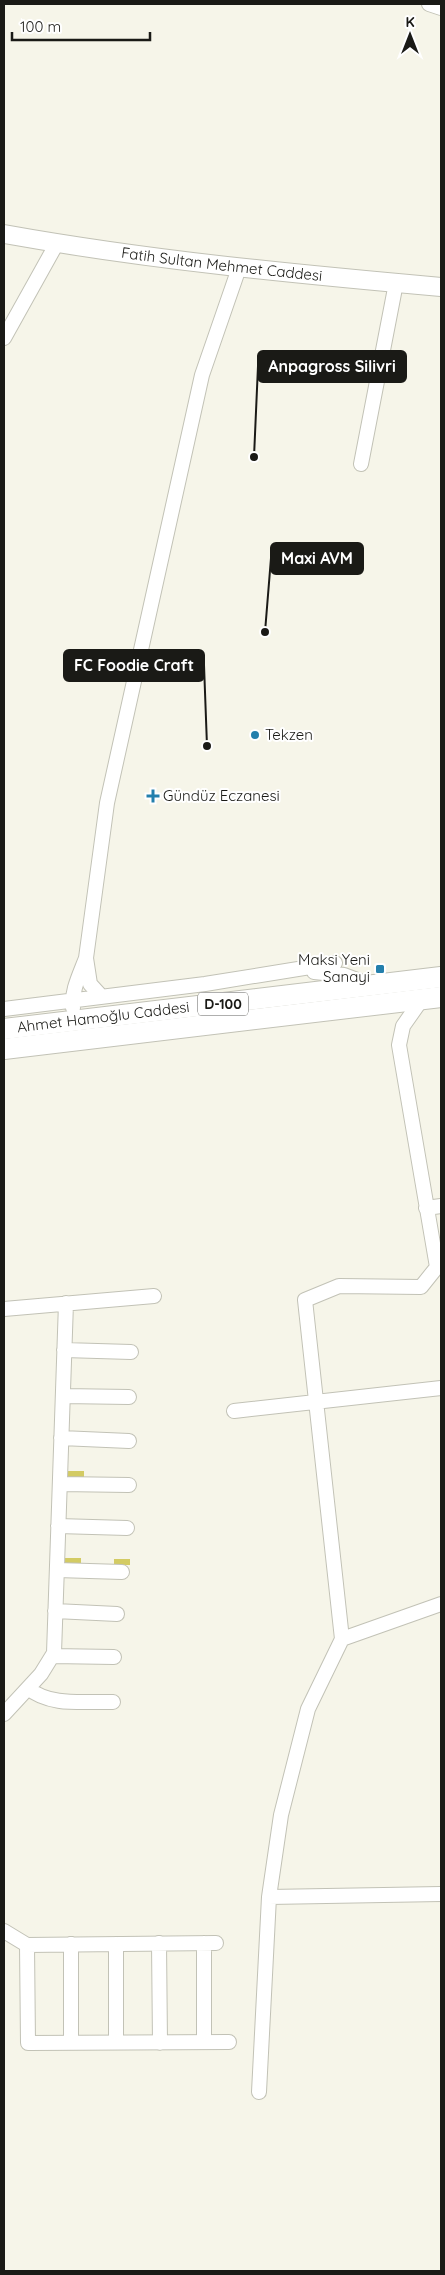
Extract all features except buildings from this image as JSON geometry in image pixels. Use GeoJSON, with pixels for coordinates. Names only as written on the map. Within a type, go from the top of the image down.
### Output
{"type":"FeatureCollection","features":[{"type":"Feature","properties":{"kind":"highway","name":"Ahmet Hamoğlu Caddesi"},"geometry":{"type":"LineString","coordinates":[[4,1029],[441,977]]}},
{"type":"Feature","properties":{"kind":"highway","name":"Ahmet Hamoğlu Caddesi"},"geometry":{"type":"LineString","coordinates":[[4,1049],[432,998]]}},
{"type":"Feature","properties":{"kind":"main road","name":"Fatih Sultan Mehmet Caddesi"},"geometry":{"type":"LineString","coordinates":[[4,234],[239,268],[441,287]]}},
{"type":"Feature","properties":{"kind":"street"},"geometry":{"type":"LineString","coordinates":[[429,4],[441,8]]}},
{"type":"Feature","properties":{"kind":"street"},"geometry":{"type":"LineString","coordinates":[[4,338],[57,243]]}},
{"type":"Feature","properties":{"kind":"street"},"geometry":{"type":"LineString","coordinates":[[74,1020],[72,1000],[86,958],[107,803],[202,375],[239,268]]}},
{"type":"Feature","properties":{"kind":"street"},"geometry":{"type":"LineString","coordinates":[[361,464],[396,283]]}},
{"type":"Feature","properties":{"kind":"street"},"geometry":{"type":"LineString","coordinates":[[86,958],[90,984],[101,996]]}},
{"type":"Feature","properties":{"kind":"street"},"geometry":{"type":"LineString","coordinates":[[5,1009],[270,974],[335,963]]}},
{"type":"Feature","properties":{"kind":"street"},"geometry":{"type":"LineString","coordinates":[[270,974],[320,972],[344,975],[374,985]]}},
{"type":"Feature","properties":{"kind":"street"},"geometry":{"type":"LineString","coordinates":[[259,2092],[269,1897],[281,1816],[308,1709],[342,1640],[305,1300],[339,1286],[421,1287],[437,1267],[398,1045],[403,1026],[432,998]]}},
{"type":"Feature","properties":{"kind":"street"},"geometry":{"type":"LineString","coordinates":[[426,1208],[441,1206]]}},
{"type":"Feature","properties":{"kind":"street"},"geometry":{"type":"LineString","coordinates":[[4,1309],[154,1296]]}},
{"type":"Feature","properties":{"kind":"street"},"geometry":{"type":"LineString","coordinates":[[4,1714],[41,1674],[52,1656],[57,1570],[66,1303]]}},
{"type":"Feature","properties":{"kind":"street"},"geometry":{"type":"LineString","coordinates":[[64,1350],[131,1352]]}},
{"type":"Feature","properties":{"kind":"street"},"geometry":{"type":"LineString","coordinates":[[234,1410],[441,1388]]}},
{"type":"Feature","properties":{"kind":"street"},"geometry":{"type":"LineString","coordinates":[[63,1396],[129,1397]]}},
{"type":"Feature","properties":{"kind":"street"},"geometry":{"type":"LineString","coordinates":[[61,1438],[130,1441]]}},
{"type":"Feature","properties":{"kind":"street"},"geometry":{"type":"LineString","coordinates":[[60,1484],[129,1485]]}},
{"type":"Feature","properties":{"kind":"street"},"geometry":{"type":"LineString","coordinates":[[58,1526],[128,1528]]}},
{"type":"Feature","properties":{"kind":"street"},"geometry":{"type":"LineString","coordinates":[[57,1570],[122,1572]]}},
{"type":"Feature","properties":{"kind":"street"},"geometry":{"type":"LineString","coordinates":[[342,1640],[441,1604]]}},
{"type":"Feature","properties":{"kind":"street"},"geometry":{"type":"LineString","coordinates":[[55,1611],[117,1614]]}},
{"type":"Feature","properties":{"kind":"street"},"geometry":{"type":"LineString","coordinates":[[52,1656],[114,1657]]}},
{"type":"Feature","properties":{"kind":"street"},"geometry":{"type":"LineString","coordinates":[[28,1688],[36,1695],[47,1700],[112,1702]]}},
{"type":"Feature","properties":{"kind":"street"},"geometry":{"type":"LineString","coordinates":[[269,1897],[441,1894]]}},
{"type":"Feature","properties":{"kind":"street"},"geometry":{"type":"LineString","coordinates":[[4,1931],[27,1945],[210,1943],[204,2042]]}},
{"type":"Feature","properties":{"kind":"street"},"geometry":{"type":"LineString","coordinates":[[159,1943],[160,2043]]}},
{"type":"Feature","properties":{"kind":"street"},"geometry":{"type":"LineString","coordinates":[[71,1944],[71,2043]]}},
{"type":"Feature","properties":{"kind":"street"},"geometry":{"type":"LineString","coordinates":[[116,1944],[116,2043]]}},
{"type":"Feature","properties":{"kind":"street"},"geometry":{"type":"LineString","coordinates":[[27,1945],[28,2043],[228,2042]]}},
{"type":"Feature","properties":{"kind":"shaded area"},"geometry":{"type":"Polygon","coordinates":[[[68,1471],[84,1471],[84,1477],[68,1477],[68,1471]]]}},
{"type":"Feature","properties":{"kind":"shaded area"},"geometry":{"type":"Polygon","coordinates":[[[65,1558],[81,1558],[81,1564],[65,1564],[65,1558]]]}},
{"type":"Feature","properties":{"kind":"shaded area"},"geometry":{"type":"Polygon","coordinates":[[[114,1559],[130,1559],[130,1565],[114,1565],[114,1559]]]}},
{"type":"Feature","properties":{"kind":"place","name":"Anpagross Silivri"},"geometry":{"type":"Point","coordinates":[254,457]}},
{"type":"Feature","properties":{"kind":"place","name":"Maxi AVM"},"geometry":{"type":"Point","coordinates":[265,632]}},
{"type":"Feature","properties":{"kind":"place","name":"Tekzen"},"geometry":{"type":"Point","coordinates":[255,735]}},
{"type":"Feature","properties":{"kind":"place","name":"FC Foodie Craft"},"geometry":{"type":"Point","coordinates":[207,746]}},
{"type":"Feature","properties":{"kind":"place","name":"Gündüz Eczanesi"},"geometry":{"type":"Point","coordinates":[153,796]}},
{"type":"Feature","properties":{"kind":"place","name":"Maksi Yeni Sanayi"},"geometry":{"type":"Point","coordinates":[380,969]}}]}
